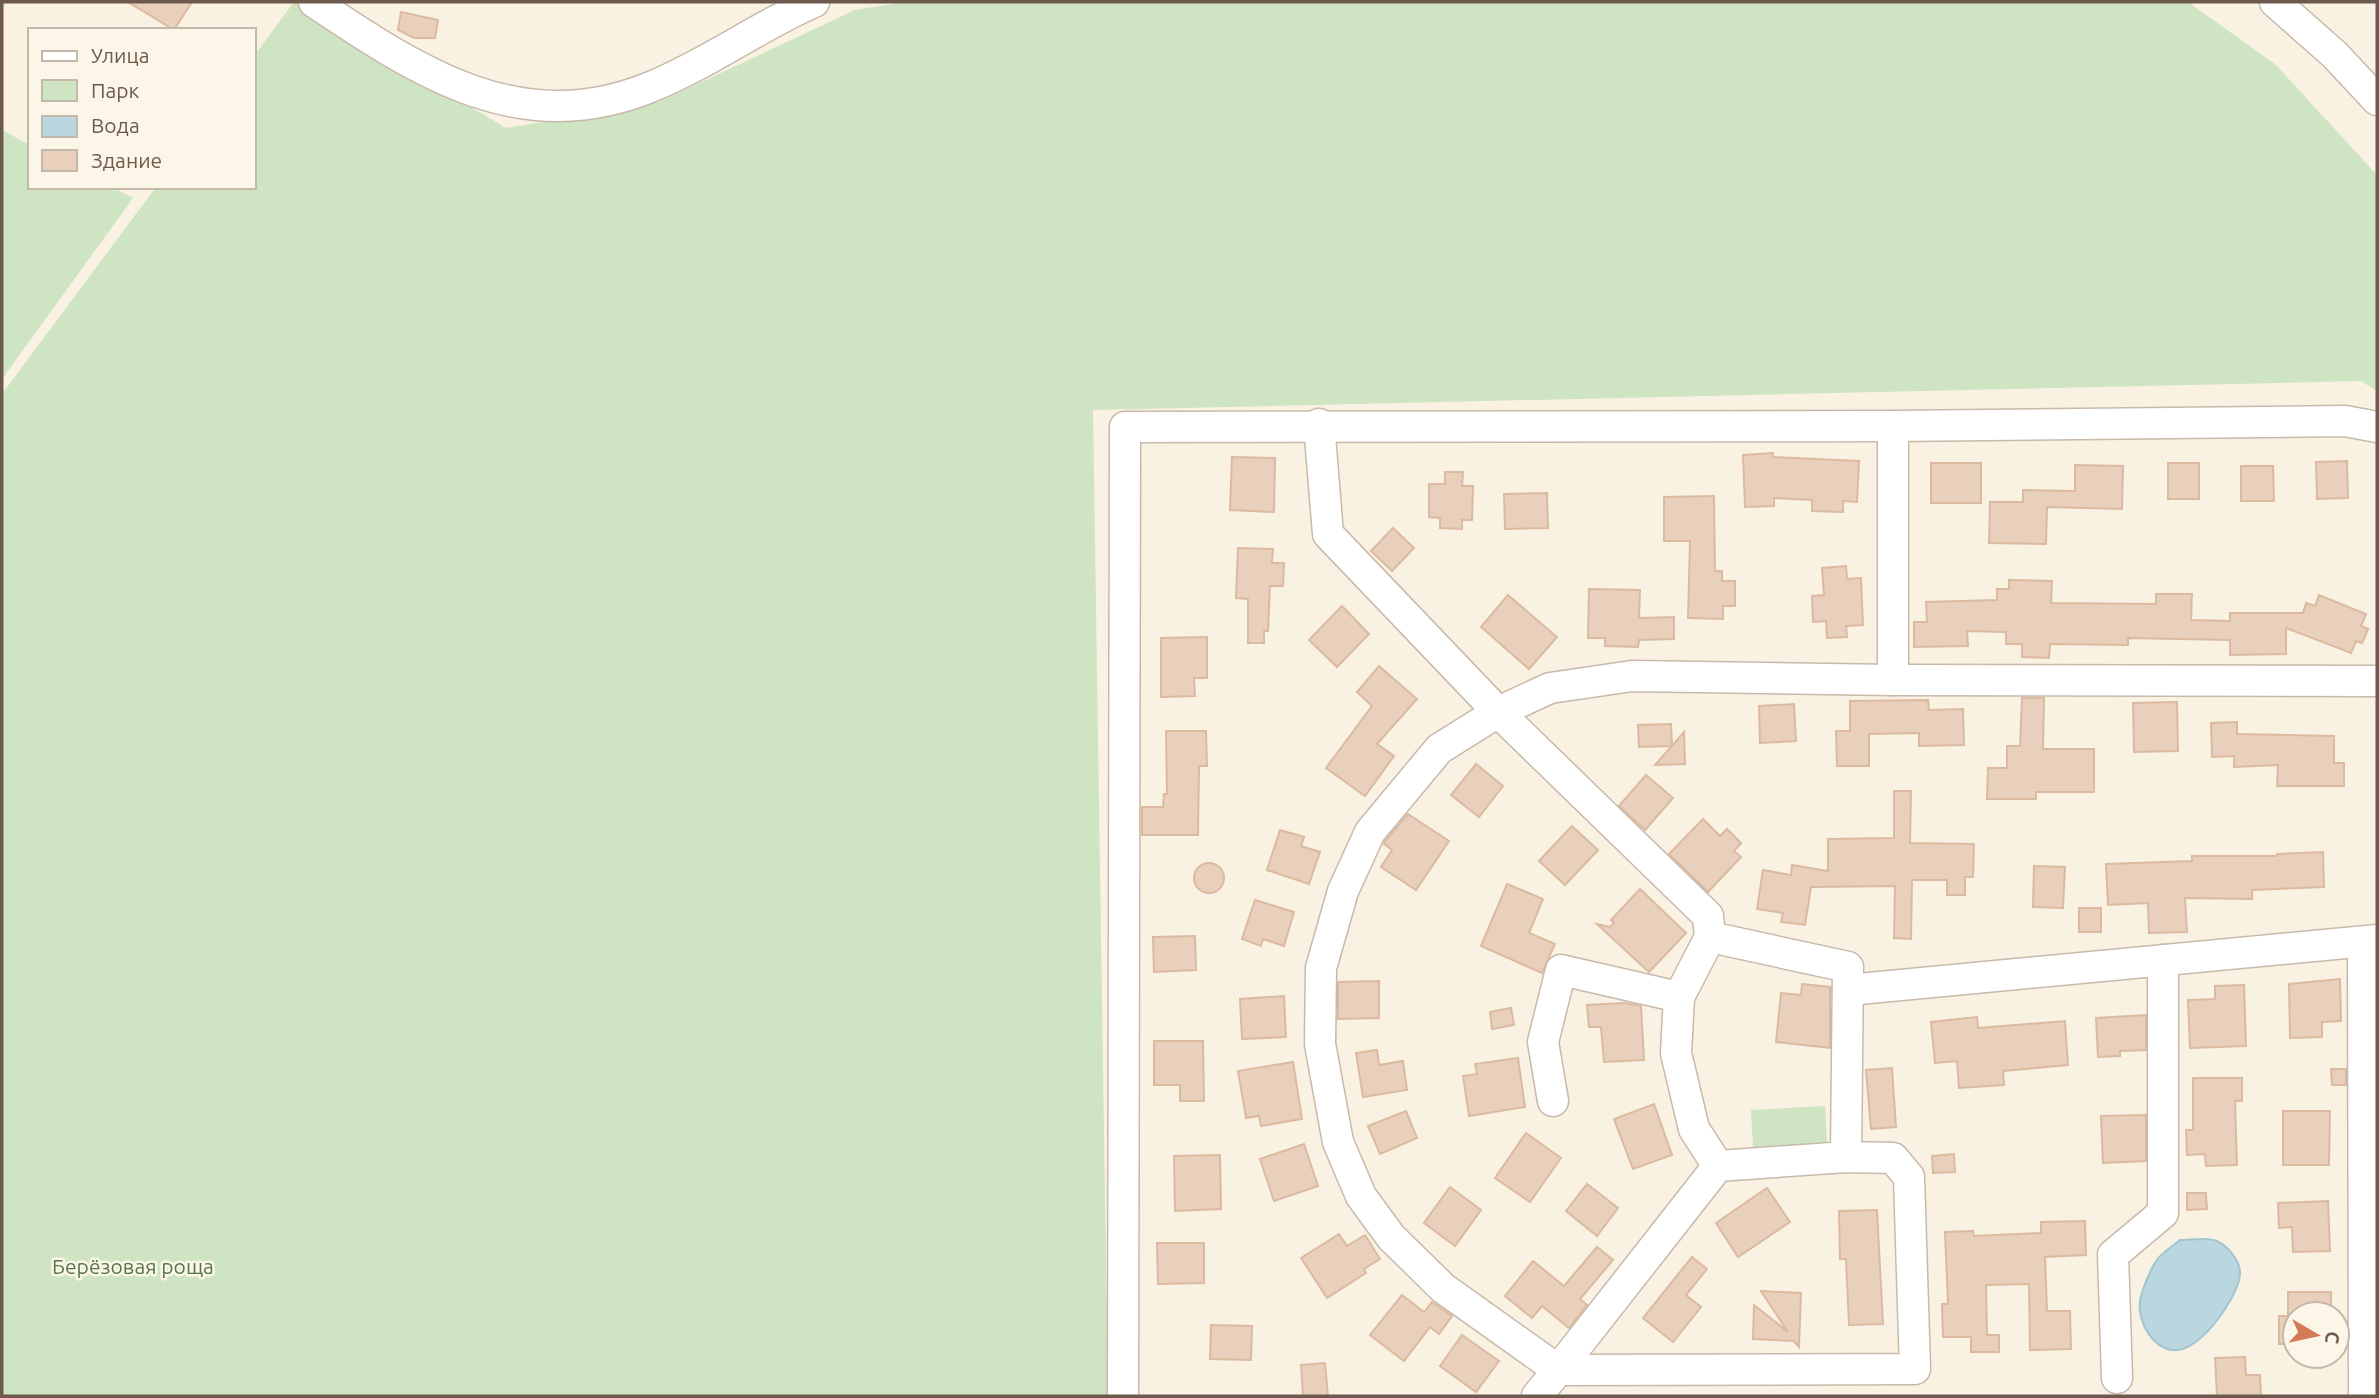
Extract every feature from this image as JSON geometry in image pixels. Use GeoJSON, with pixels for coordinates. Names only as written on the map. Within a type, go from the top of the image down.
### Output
{"type":"FeatureCollection","features":[{"type":"Feature","properties":{"kind":"street"},"geometry":{"type":"LineString","coordinates":[[314,2],[392,54],[436,78],[472,93],[551,106],[617,100],[656,85],[814,2]]}},
{"type":"Feature","properties":{"kind":"street"},"geometry":{"type":"LineString","coordinates":[[2275,2],[2325,46],[2377,100]]}},
{"type":"Feature","properties":{"kind":"street"},"geometry":{"type":"LineString","coordinates":[[1123,1396],[1125,426],[1893,426],[2345,421],[2377,427]]}},
{"type":"Feature","properties":{"kind":"street"},"geometry":{"type":"LineString","coordinates":[[1319,425],[1328,534],[1498,712],[1708,916],[1710,937],[1679,997],[1676,1053],[1694,1129],[1718,1166]]}},
{"type":"Feature","properties":{"kind":"street"},"geometry":{"type":"LineString","coordinates":[[1893,426],[1893,680]]}},
{"type":"Feature","properties":{"kind":"street"},"geometry":{"type":"LineString","coordinates":[[1537,1396],[1558,1370],[1718,1166],[1846,1157],[1893,1158],[1909,1177],[1915,1370],[1558,1370],[1443,1288],[1391,1237],[1361,1196],[1338,1142],[1320,1044],[1321,968],[1343,891],[1370,832],[1439,749],[1498,712],[1550,688],[1632,676],[1893,680],[2377,681]]}},
{"type":"Feature","properties":{"kind":"street"},"geometry":{"type":"LineString","coordinates":[[1710,937],[1848,967],[1846,1157]]}},
{"type":"Feature","properties":{"kind":"street"},"geometry":{"type":"LineString","coordinates":[[1848,990],[2372,941],[2364,1396]]}},
{"type":"Feature","properties":{"kind":"street"},"geometry":{"type":"LineString","coordinates":[[2117,1378],[2113,1255],[2163,1213],[2163,960]]}},
{"type":"Feature","properties":{"kind":"street"},"geometry":{"type":"LineString","coordinates":[[1553,1101],[1543,1042],[1561,970],[1679,997]]}},
{"type":"Feature","properties":{"kind":"green space","name":"Берёзовая роща"},"geometry":{"type":"Polygon","coordinates":[[[294,2],[506,128],[659,102],[855,10],[906,2],[2188,2],[2276,65],[2377,175],[2377,391],[2361,381],[1093,410],[1108,1396],[2,1396],[2,394],[155,189],[256,189],[256,53],[294,2]]]}},
{"type":"Feature","properties":{"kind":"green space"},"geometry":{"type":"Polygon","coordinates":[[[2,130],[28,144],[28,189],[116,189],[133,198],[2,379],[2,130]]]}},
{"type":"Feature","properties":{"kind":"green space"},"geometry":{"type":"Polygon","coordinates":[[[1825,1106],[1827,1143],[1753,1147],[1751,1110],[1825,1106]]]}},
{"type":"Feature","properties":{"kind":"water"},"geometry":{"type":"Polygon","coordinates":[[[2180,1240],[2217,1241],[2233,1255],[2239,1265],[2240,1275],[2233,1296],[2208,1331],[2198,1341],[2178,1350],[2162,1346],[2149,1334],[2141,1318],[2140,1301],[2156,1261],[2180,1240]]]}},
{"type":"Feature","properties":{"kind":"building"},"geometry":{"type":"Polygon","coordinates":[[[128,2],[192,2],[175,28],[171,28],[128,2]]]}},
{"type":"Feature","properties":{"kind":"building"},"geometry":{"type":"Polygon","coordinates":[[[401,12],[438,20],[435,38],[414,38],[398,30],[401,12]]]}},
{"type":"Feature","properties":{"kind":"building"},"geometry":{"type":"Polygon","coordinates":[[[1773,453],[1773,457],[1859,461],[1857,502],[1843,501],[1843,512],[1812,511],[1812,500],[1774,498],[1774,506],[1745,507],[1743,455],[1773,453]]]}},
{"type":"Feature","properties":{"kind":"building"},"geometry":{"type":"Polygon","coordinates":[[[1232,457],[1275,458],[1274,512],[1230,510],[1232,457]]]}},
{"type":"Feature","properties":{"kind":"building"},"geometry":{"type":"Polygon","coordinates":[[[2347,461],[2348,498],[2317,499],[2316,462],[2347,461]]]}},
{"type":"Feature","properties":{"kind":"building"},"geometry":{"type":"Polygon","coordinates":[[[1931,463],[1981,463],[1981,503],[1931,503],[1931,463]]]}},
{"type":"Feature","properties":{"kind":"building"},"geometry":{"type":"Polygon","coordinates":[[[2168,463],[2199,463],[2199,499],[2168,499],[2168,463]]]}},
{"type":"Feature","properties":{"kind":"building"},"geometry":{"type":"Polygon","coordinates":[[[2075,465],[2123,466],[2122,509],[2047,507],[2046,544],[1989,543],[1990,502],[2023,502],[2023,490],[2075,491],[2075,465]]]}},
{"type":"Feature","properties":{"kind":"building"},"geometry":{"type":"Polygon","coordinates":[[[2241,466],[2273,466],[2274,501],[2241,501],[2241,466]]]}},
{"type":"Feature","properties":{"kind":"building"},"geometry":{"type":"Polygon","coordinates":[[[1445,472],[1463,472],[1462,486],[1473,486],[1472,520],[1462,520],[1462,529],[1440,528],[1440,518],[1429,517],[1429,484],[1445,484],[1445,472]]]}},
{"type":"Feature","properties":{"kind":"building"},"geometry":{"type":"Polygon","coordinates":[[[1547,493],[1548,528],[1505,529],[1504,494],[1547,493]]]}},
{"type":"Feature","properties":{"kind":"building"},"geometry":{"type":"Polygon","coordinates":[[[1714,496],[1715,571],[1722,571],[1722,581],[1735,581],[1735,606],[1723,606],[1723,619],[1688,618],[1690,541],[1664,541],[1664,497],[1714,496]]]}},
{"type":"Feature","properties":{"kind":"building"},"geometry":{"type":"Polygon","coordinates":[[[1393,528],[1414,548],[1392,571],[1371,551],[1393,528]]]}},
{"type":"Feature","properties":{"kind":"building"},"geometry":{"type":"Polygon","coordinates":[[[1238,548],[1273,549],[1272,563],[1284,563],[1283,586],[1270,586],[1268,631],[1264,631],[1264,643],[1248,643],[1248,599],[1236,598],[1238,548]]]}},
{"type":"Feature","properties":{"kind":"building"},"geometry":{"type":"Polygon","coordinates":[[[1846,566],[1847,579],[1861,578],[1863,625],[1846,626],[1847,637],[1827,638],[1826,621],[1813,622],[1812,596],[1824,595],[1822,568],[1846,566]]]}},
{"type":"Feature","properties":{"kind":"building"},"geometry":{"type":"Polygon","coordinates":[[[2009,580],[2052,581],[2051,603],[2156,604],[2156,594],[2192,594],[2191,620],[2230,621],[2230,613],[2303,613],[2306,603],[2315,606],[2319,595],[2366,614],[2361,626],[2368,629],[2362,643],[2356,641],[2351,653],[2286,628],[2286,654],[2230,655],[2230,640],[2128,638],[2128,645],[2050,644],[2049,658],[2022,657],[2022,644],[2006,644],[2006,632],[1967,631],[1968,646],[1914,647],[1914,622],[1927,622],[1926,602],[1997,600],[1997,589],[2009,589],[2009,580]]]}},
{"type":"Feature","properties":{"kind":"building"},"geometry":{"type":"Polygon","coordinates":[[[1589,589],[1640,590],[1639,618],[1674,617],[1674,639],[1639,640],[1638,647],[1605,646],[1605,638],[1588,638],[1589,589]]]}},
{"type":"Feature","properties":{"kind":"building"},"geometry":{"type":"Polygon","coordinates":[[[1508,595],[1557,637],[1529,669],[1481,627],[1508,595]]]}},
{"type":"Feature","properties":{"kind":"building"},"geometry":{"type":"Polygon","coordinates":[[[1342,606],[1369,634],[1337,667],[1309,640],[1342,606]]]}},
{"type":"Feature","properties":{"kind":"building"},"geometry":{"type":"Polygon","coordinates":[[[1207,637],[1207,678],[1194,678],[1195,696],[1161,697],[1161,638],[1207,637]]]}},
{"type":"Feature","properties":{"kind":"building"},"geometry":{"type":"Polygon","coordinates":[[[1379,666],[1417,699],[1377,744],[1394,756],[1365,796],[1326,768],[1372,706],[1357,692],[1379,666]]]}},
{"type":"Feature","properties":{"kind":"building"},"geometry":{"type":"Polygon","coordinates":[[[2022,698],[2044,698],[2043,749],[2094,749],[2094,792],[2036,792],[2036,799],[1987,799],[1988,768],[2007,768],[2007,746],[2020,746],[2022,698]]]}},
{"type":"Feature","properties":{"kind":"building"},"geometry":{"type":"Polygon","coordinates":[[[1928,700],[1929,710],[1963,709],[1964,745],[1919,746],[1919,733],[1869,734],[1869,766],[1837,766],[1836,731],[1850,731],[1850,701],[1928,700]]]}},
{"type":"Feature","properties":{"kind":"building"},"geometry":{"type":"Polygon","coordinates":[[[2177,702],[2178,751],[2134,752],[2133,703],[2177,702]]]}},
{"type":"Feature","properties":{"kind":"building"},"geometry":{"type":"Polygon","coordinates":[[[1794,704],[1796,741],[1760,743],[1759,706],[1794,704]]]}},
{"type":"Feature","properties":{"kind":"building"},"geometry":{"type":"Polygon","coordinates":[[[2237,722],[2237,734],[2334,736],[2334,763],[2344,763],[2344,786],[2277,786],[2278,765],[2234,767],[2234,756],[2212,757],[2211,723],[2237,722]]]}},
{"type":"Feature","properties":{"kind":"building"},"geometry":{"type":"Polygon","coordinates":[[[1671,724],[1672,746],[1639,747],[1638,725],[1671,724]]]}},
{"type":"Feature","properties":{"kind":"building"},"geometry":{"type":"Polygon","coordinates":[[[1166,731],[1206,731],[1207,766],[1199,766],[1198,835],[1142,835],[1142,807],[1163,807],[1164,794],[1167,794],[1166,731]]]}},
{"type":"Feature","properties":{"kind":"building"},"geometry":{"type":"Polygon","coordinates":[[[1684,732],[1685,764],[1655,765],[1684,732]]]}},
{"type":"Feature","properties":{"kind":"building"},"geometry":{"type":"Polygon","coordinates":[[[1476,764],[1503,786],[1479,817],[1451,795],[1476,764]]]}},
{"type":"Feature","properties":{"kind":"building"},"geometry":{"type":"Polygon","coordinates":[[[1646,775],[1673,798],[1645,830],[1619,806],[1646,775]]]}},
{"type":"Feature","properties":{"kind":"building"},"geometry":{"type":"Polygon","coordinates":[[[1894,791],[1911,791],[1910,843],[1974,844],[1973,877],[1965,877],[1965,895],[1947,895],[1947,880],[1912,880],[1911,939],[1894,938],[1895,886],[1811,887],[1805,925],[1781,922],[1783,913],[1757,909],[1763,870],[1791,875],[1792,865],[1828,871],[1828,839],[1894,838],[1894,791]]]}},
{"type":"Feature","properties":{"kind":"building"},"geometry":{"type":"Polygon","coordinates":[[[1408,814],[1449,841],[1416,890],[1381,867],[1392,850],[1384,844],[1385,841],[1408,814]]]}},
{"type":"Feature","properties":{"kind":"building"},"geometry":{"type":"Polygon","coordinates":[[[1703,819],[1720,836],[1727,829],[1741,843],[1734,851],[1741,857],[1708,892],[1669,854],[1703,819]]]}},
{"type":"Feature","properties":{"kind":"building"},"geometry":{"type":"Polygon","coordinates":[[[1572,826],[1598,850],[1565,885],[1539,861],[1572,826]]]}},
{"type":"Feature","properties":{"kind":"building"},"geometry":{"type":"Polygon","coordinates":[[[1280,830],[1304,837],[1301,846],[1320,852],[1309,884],[1267,870],[1280,830]]]}},
{"type":"Feature","properties":{"kind":"building"},"geometry":{"type":"Polygon","coordinates":[[[2323,852],[2324,887],[2252,890],[2252,899],[2185,898],[2187,932],[2149,933],[2148,903],[2108,905],[2106,864],[2192,861],[2192,856],[2277,856],[2323,852]]]}},
{"type":"Feature","properties":{"kind":"building"},"geometry":{"type":"Polygon","coordinates":[[[1209,863],[1220,867],[1224,878],[1220,889],[1209,893],[1198,889],[1194,878],[1198,867],[1209,863]]]}},
{"type":"Feature","properties":{"kind":"building"},"geometry":{"type":"Polygon","coordinates":[[[2034,866],[2065,867],[2063,908],[2033,907],[2034,866]]]}},
{"type":"Feature","properties":{"kind":"building"},"geometry":{"type":"Polygon","coordinates":[[[1507,884],[1543,899],[1529,933],[1555,944],[1542,973],[1481,946],[1507,884]]]}},
{"type":"Feature","properties":{"kind":"building"},"geometry":{"type":"Polygon","coordinates":[[[1640,889],[1686,933],[1649,972],[1597,924],[1610,927],[1614,923],[1611,920],[1640,889]]]}},
{"type":"Feature","properties":{"kind":"building"},"geometry":{"type":"Polygon","coordinates":[[[1255,900],[1294,912],[1284,946],[1263,939],[1261,946],[1242,939],[1255,900]]]}},
{"type":"Feature","properties":{"kind":"building"},"geometry":{"type":"Polygon","coordinates":[[[2079,908],[2101,908],[2101,932],[2079,932],[2079,908]]]}},
{"type":"Feature","properties":{"kind":"building"},"geometry":{"type":"Polygon","coordinates":[[[1195,936],[1196,970],[1154,972],[1153,937],[1195,936]]]}},
{"type":"Feature","properties":{"kind":"building"},"geometry":{"type":"Polygon","coordinates":[[[2340,979],[2341,1021],[2322,1022],[2322,1037],[2290,1038],[2289,984],[2340,979]]]}},
{"type":"Feature","properties":{"kind":"building"},"geometry":{"type":"Polygon","coordinates":[[[1379,981],[1379,1018],[1338,1019],[1338,982],[1379,981]]]}},
{"type":"Feature","properties":{"kind":"building"},"geometry":{"type":"Polygon","coordinates":[[[1802,984],[1830,987],[1830,1048],[1776,1042],[1781,993],[1801,995],[1802,984]]]}},
{"type":"Feature","properties":{"kind":"building"},"geometry":{"type":"Polygon","coordinates":[[[2244,985],[2246,1046],[2190,1048],[2188,1000],[2215,999],[2215,986],[2244,985]]]}},
{"type":"Feature","properties":{"kind":"building"},"geometry":{"type":"Polygon","coordinates":[[[1284,996],[1286,1037],[1242,1039],[1240,999],[1284,996]]]}},
{"type":"Feature","properties":{"kind":"building"},"geometry":{"type":"Polygon","coordinates":[[[1625,1003],[1641,1006],[1644,1060],[1604,1062],[1601,1027],[1589,1027],[1587,1005],[1625,1003]]]}},
{"type":"Feature","properties":{"kind":"building"},"geometry":{"type":"Polygon","coordinates":[[[1511,1008],[1514,1025],[1492,1029],[1490,1012],[1511,1008]]]}},
{"type":"Feature","properties":{"kind":"building"},"geometry":{"type":"Polygon","coordinates":[[[2146,1015],[2146,1050],[2120,1051],[2120,1056],[2098,1057],[2096,1018],[2146,1015]]]}},
{"type":"Feature","properties":{"kind":"building"},"geometry":{"type":"Polygon","coordinates":[[[1977,1017],[1978,1028],[2065,1021],[2068,1065],[2003,1071],[2004,1085],[1959,1088],[1957,1061],[1935,1063],[1931,1022],[1977,1017]]]}},
{"type":"Feature","properties":{"kind":"building"},"geometry":{"type":"Polygon","coordinates":[[[1154,1041],[1203,1041],[1204,1101],[1180,1101],[1180,1085],[1154,1085],[1154,1041]]]}},
{"type":"Feature","properties":{"kind":"building"},"geometry":{"type":"Polygon","coordinates":[[[1377,1050],[1379,1065],[1403,1061],[1407,1090],[1363,1097],[1356,1053],[1377,1050]]]}},
{"type":"Feature","properties":{"kind":"building"},"geometry":{"type":"Polygon","coordinates":[[[1518,1058],[1525,1107],[1469,1116],[1463,1076],[1477,1074],[1475,1064],[1518,1058]]]}},
{"type":"Feature","properties":{"kind":"building"},"geometry":{"type":"Polygon","coordinates":[[[1293,1062],[1302,1119],[1261,1126],[1259,1116],[1246,1118],[1238,1071],[1293,1062]]]}},
{"type":"Feature","properties":{"kind":"building"},"geometry":{"type":"Polygon","coordinates":[[[1892,1068],[1896,1127],[1871,1129],[1866,1070],[1892,1068]]]}},
{"type":"Feature","properties":{"kind":"building"},"geometry":{"type":"Polygon","coordinates":[[[2331,1069],[2346,1069],[2346,1085],[2332,1085],[2331,1069]]]}},
{"type":"Feature","properties":{"kind":"building"},"geometry":{"type":"Polygon","coordinates":[[[2193,1078],[2242,1078],[2242,1101],[2235,1101],[2237,1165],[2206,1166],[2205,1154],[2187,1155],[2186,1130],[2193,1130],[2193,1078]]]}},
{"type":"Feature","properties":{"kind":"building"},"geometry":{"type":"Polygon","coordinates":[[[1654,1104],[1672,1155],[1633,1169],[1614,1119],[1654,1104]]]}},
{"type":"Feature","properties":{"kind":"building"},"geometry":{"type":"Polygon","coordinates":[[[1406,1111],[1417,1138],[1380,1154],[1368,1126],[1406,1111]]]}},
{"type":"Feature","properties":{"kind":"building"},"geometry":{"type":"Polygon","coordinates":[[[2283,1111],[2330,1111],[2329,1165],[2283,1165],[2283,1111]]]}},
{"type":"Feature","properties":{"kind":"building"},"geometry":{"type":"Polygon","coordinates":[[[2146,1115],[2146,1161],[2103,1163],[2101,1116],[2146,1115]]]}},
{"type":"Feature","properties":{"kind":"building"},"geometry":{"type":"Polygon","coordinates":[[[1526,1133],[1561,1158],[1530,1202],[1495,1178],[1526,1133]]]}},
{"type":"Feature","properties":{"kind":"building"},"geometry":{"type":"Polygon","coordinates":[[[1304,1144],[1318,1186],[1274,1201],[1260,1159],[1304,1144]]]}},
{"type":"Feature","properties":{"kind":"building"},"geometry":{"type":"Polygon","coordinates":[[[1954,1154],[1955,1172],[1933,1173],[1932,1156],[1954,1154]]]}},
{"type":"Feature","properties":{"kind":"building"},"geometry":{"type":"Polygon","coordinates":[[[1220,1155],[1221,1209],[1175,1211],[1174,1156],[1220,1155]]]}},
{"type":"Feature","properties":{"kind":"building"},"geometry":{"type":"Polygon","coordinates":[[[1587,1184],[1618,1208],[1597,1236],[1566,1211],[1587,1184]]]}},
{"type":"Feature","properties":{"kind":"building"},"geometry":{"type":"Polygon","coordinates":[[[1450,1187],[1481,1210],[1455,1246],[1424,1223],[1450,1187]]]}},
{"type":"Feature","properties":{"kind":"building"},"geometry":{"type":"Polygon","coordinates":[[[1767,1188],[1790,1222],[1738,1257],[1716,1223],[1767,1188]]]}},
{"type":"Feature","properties":{"kind":"building"},"geometry":{"type":"Polygon","coordinates":[[[2187,1193],[2206,1193],[2207,1209],[2187,1210],[2187,1193]]]}},
{"type":"Feature","properties":{"kind":"building"},"geometry":{"type":"Polygon","coordinates":[[[2328,1201],[2330,1251],[2293,1252],[2292,1227],[2279,1228],[2278,1203],[2328,1201]]]}},
{"type":"Feature","properties":{"kind":"building"},"geometry":{"type":"Polygon","coordinates":[[[1877,1210],[1883,1324],[1849,1325],[1846,1259],[1840,1259],[1839,1211],[1877,1210]]]}},
{"type":"Feature","properties":{"kind":"building"},"geometry":{"type":"Polygon","coordinates":[[[2085,1221],[2086,1255],[2045,1257],[2047,1311],[2070,1311],[2071,1349],[2030,1350],[2029,1284],[1986,1285],[1987,1335],[1999,1335],[1999,1352],[1971,1352],[1971,1337],[1943,1337],[1942,1304],[1948,1304],[1945,1232],[1973,1231],[1974,1236],[2041,1233],[2041,1222],[2085,1221]]]}},
{"type":"Feature","properties":{"kind":"building"},"geometry":{"type":"Polygon","coordinates":[[[1339,1234],[1347,1246],[1365,1235],[1380,1259],[1364,1269],[1366,1273],[1327,1298],[1301,1258],[1339,1234]]]}},
{"type":"Feature","properties":{"kind":"building"},"geometry":{"type":"Polygon","coordinates":[[[1157,1243],[1204,1243],[1204,1283],[1158,1284],[1157,1243]]]}},
{"type":"Feature","properties":{"kind":"building"},"geometry":{"type":"Polygon","coordinates":[[[1597,1247],[1613,1260],[1580,1299],[1587,1305],[1569,1328],[1542,1306],[1532,1318],[1505,1296],[1533,1261],[1564,1286],[1597,1247]]]}},
{"type":"Feature","properties":{"kind":"building"},"geometry":{"type":"Polygon","coordinates":[[[1692,1257],[1707,1269],[1686,1295],[1701,1307],[1673,1342],[1643,1318],[1692,1257]]]}},
{"type":"Feature","properties":{"kind":"building"},"geometry":{"type":"Polygon","coordinates":[[[1761,1291],[1801,1293],[1799,1347],[1794,1341],[1753,1339],[1754,1305],[1788,1332],[1761,1291]]]}},
{"type":"Feature","properties":{"kind":"building"},"geometry":{"type":"Polygon","coordinates":[[[2288,1292],[2331,1292],[2331,1300],[2288,1300],[2288,1292]]]}},
{"type":"Feature","properties":{"kind":"building"},"geometry":{"type":"Polygon","coordinates":[[[1402,1295],[1424,1312],[1432,1302],[1452,1316],[1439,1334],[1430,1327],[1404,1361],[1370,1335],[1402,1295]]]}},
{"type":"Feature","properties":{"kind":"building"},"geometry":{"type":"Polygon","coordinates":[[[2279,1316],[2281,1316],[2281,1344],[2279,1316]]]}},
{"type":"Feature","properties":{"kind":"building"},"geometry":{"type":"Polygon","coordinates":[[[1211,1325],[1252,1326],[1251,1360],[1210,1359],[1211,1325]]]}},
{"type":"Feature","properties":{"kind":"building"},"geometry":{"type":"Polygon","coordinates":[[[1462,1335],[1499,1361],[1476,1392],[1440,1366],[1462,1335]]]}},
{"type":"Feature","properties":{"kind":"building"},"geometry":{"type":"Polygon","coordinates":[[[2245,1357],[2246,1375],[2260,1375],[2261,1396],[2217,1396],[2215,1358],[2245,1357]]]}},
{"type":"Feature","properties":{"kind":"building"},"geometry":{"type":"Polygon","coordinates":[[[1325,1363],[1328,1396],[1303,1396],[1301,1365],[1325,1363]]]}}]}
